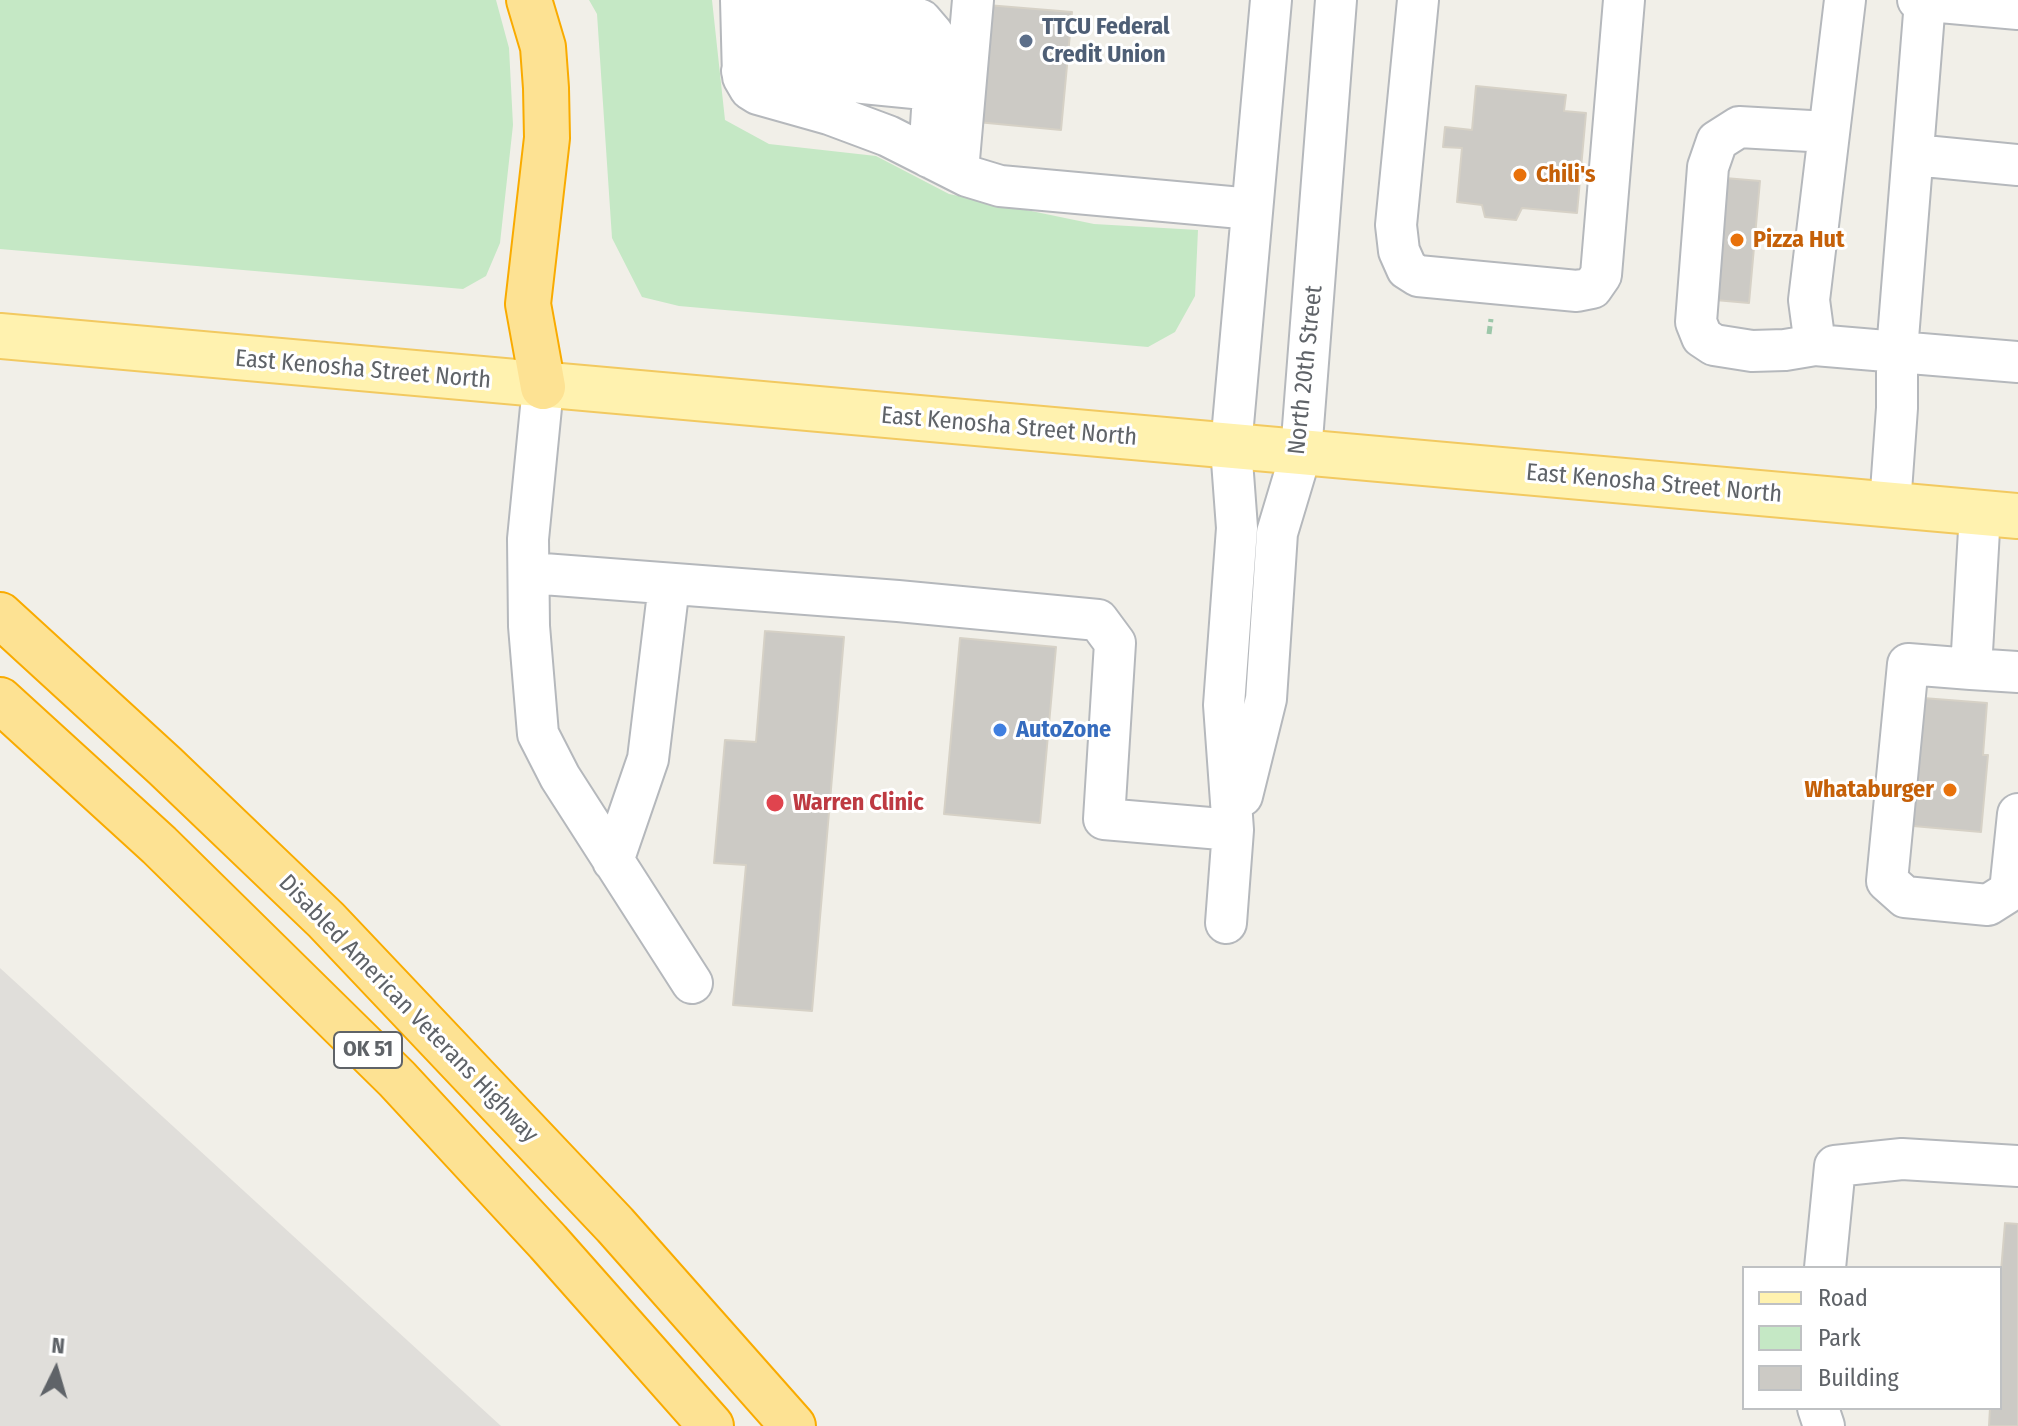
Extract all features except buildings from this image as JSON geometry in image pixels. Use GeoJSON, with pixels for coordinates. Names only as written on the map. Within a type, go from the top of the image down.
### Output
{"type":"FeatureCollection","features":[{"type":"Feature","properties":{"kind":"highway"},"geometry":{"type":"LineString","coordinates":[[529,0],[543,47],[546,88],[547,138],[528,304],[543,387]]}},
{"type":"Feature","properties":{"kind":"highway"},"geometry":{"type":"LineString","coordinates":[[543,387],[558,306],[572,140],[569,50],[558,0]]}},
{"type":"Feature","properties":{"kind":"highway","name":"Disabled American Veterans Highway"},"geometry":{"type":"LineString","coordinates":[[0,615],[165,766],[326,920],[615,1225],[793,1426]]}},
{"type":"Feature","properties":{"kind":"highway","name":"OK 51"},"geometry":{"type":"LineString","coordinates":[[0,700],[159,845],[397,1079],[711,1426]]}},
{"type":"Feature","properties":{"kind":"main road","name":"East Kenosha Street North"},"geometry":{"type":"LineString","coordinates":[[0,336],[543,387],[1999,514]]}},
{"type":"Feature","properties":{"kind":"street"},"geometry":{"type":"LineString","coordinates":[[944,164],[973,0]]}},
{"type":"Feature","properties":{"kind":"street","name":"North 20th Street"},"geometry":{"type":"LineString","coordinates":[[1226,923],[1233,830],[1224,705],[1237,528],[1231,447],[1271,0]]}},
{"type":"Feature","properties":{"kind":"street","name":"North 20th Street"},"geometry":{"type":"LineString","coordinates":[[1233,830],[1266,699],[1277,533],[1301,453],[1336,0]]}},
{"type":"Feature","properties":{"kind":"street"},"geometry":{"type":"LineString","coordinates":[[1418,0],[1396,225],[1399,251],[1407,269],[1418,276],[1577,291],[1592,288],[1601,275],[1624,0]]}},
{"type":"Feature","properties":{"kind":"street"},"geometry":{"type":"LineString","coordinates":[[1815,345],[1809,300],[1845,0]]}},
{"type":"Feature","properties":{"kind":"street"},"geometry":{"type":"LineString","coordinates":[[1918,0],[2018,9]]}},
{"type":"Feature","properties":{"kind":"street"},"geometry":{"type":"LineString","coordinates":[[1890,505],[1897,408],[1897,351],[1925,1]]}},
{"type":"Feature","properties":{"kind":"street"},"geometry":{"type":"LineString","coordinates":[[743,38],[913,17],[921,20],[934,71],[944,164]]}},
{"type":"Feature","properties":{"kind":"street"},"geometry":{"type":"LineString","coordinates":[[743,38],[772,99],[829,114],[888,136],[944,164],[1000,186],[1252,209]]}},
{"type":"Feature","properties":{"kind":"street"},"geometry":{"type":"LineString","coordinates":[[743,38],[934,71]]}},
{"type":"Feature","properties":{"kind":"street"},"geometry":{"type":"LineString","coordinates":[[1828,132],[1739,127],[1717,141],[1708,167],[1696,322],[1702,337],[1714,345],[1752,351],[1815,345],[2018,362]]}},
{"type":"Feature","properties":{"kind":"street"},"geometry":{"type":"LineString","coordinates":[[1914,155],[2018,165]]}},
{"type":"Feature","properties":{"kind":"street"},"geometry":{"type":"LineString","coordinates":[[543,387],[528,539],[529,626],[538,734],[546,755],[692,983]]}},
{"type":"Feature","properties":{"kind":"street"},"geometry":{"type":"LineString","coordinates":[[1971,669],[1999,514]]}},
{"type":"Feature","properties":{"kind":"street"},"geometry":{"type":"LineString","coordinates":[[530,573],[898,601],[1098,620],[1115,643],[1104,819],[1233,830]]}},
{"type":"Feature","properties":{"kind":"street"},"geometry":{"type":"LineString","coordinates":[[613,861],[648,759],[669,585]]}},
{"type":"Feature","properties":{"kind":"street"},"geometry":{"type":"LineString","coordinates":[[2018,672],[1908,664],[1887,881],[1905,897],[1988,905],[2010,891],[2018,814]]}},
{"type":"Feature","properties":{"kind":"street"},"geometry":{"type":"LineString","coordinates":[[1825,1266],[1835,1166],[1902,1159],[2018,1166]]}},
{"type":"Feature","properties":{"kind":"shaded area"},"geometry":{"type":"Polygon","coordinates":[[[0,968],[501,1426],[0,1426],[0,968]]]}},
{"type":"Feature","properties":{"kind":"green space"},"geometry":{"type":"Polygon","coordinates":[[[0,0],[496,0],[509,48],[513,125],[500,243],[486,276],[463,289],[0,249],[0,0]]]}},
{"type":"Feature","properties":{"kind":"green space"},"geometry":{"type":"Polygon","coordinates":[[[589,0],[712,0],[725,120],[769,144],[876,156],[949,194],[1094,224],[1198,230],[1195,296],[1175,332],[1148,347],[679,306],[642,297],[612,238],[597,14],[589,0]]]}},
{"type":"Feature","properties":{"kind":"place","name":"TTCU Federal Credit Union"},"geometry":{"type":"Point","coordinates":[1026,41]}},
{"type":"Feature","properties":{"kind":"place","name":"Chili's"},"geometry":{"type":"Point","coordinates":[1520,175]}},
{"type":"Feature","properties":{"kind":"place","name":"Pizza Hut"},"geometry":{"type":"Point","coordinates":[1737,240]}},
{"type":"Feature","properties":{"kind":"place","name":"AutoZone"},"geometry":{"type":"Point","coordinates":[1000,730]}},
{"type":"Feature","properties":{"kind":"place","name":"Whataburger"},"geometry":{"type":"Point","coordinates":[1950,790]}},
{"type":"Feature","properties":{"kind":"place","name":"Warren Clinic"},"geometry":{"type":"Point","coordinates":[775,803]}}]}
